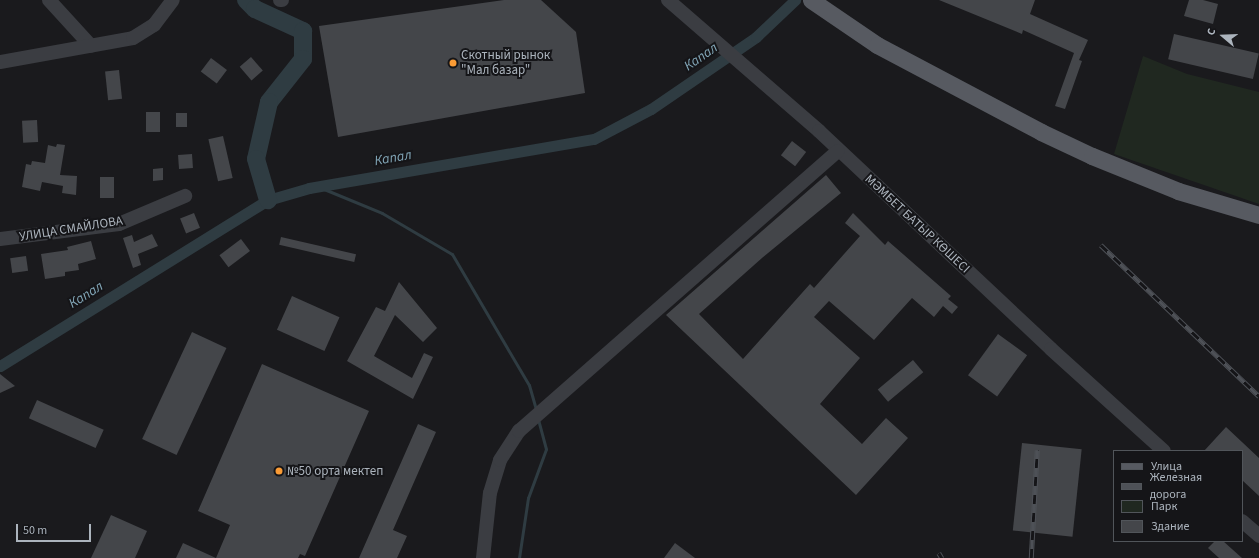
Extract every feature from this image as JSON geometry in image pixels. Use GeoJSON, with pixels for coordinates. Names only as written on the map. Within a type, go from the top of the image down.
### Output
{"type":"FeatureCollection","features":[{"type":"Feature","properties":{"kind":"main road"},"geometry":{"type":"LineString","coordinates":[[816,3],[877,45],[1092,156],[1178,191],[1259,214]]}},
{"type":"Feature","properties":{"kind":"street"},"geometry":{"type":"LineString","coordinates":[[48,0],[90,46]]}},
{"type":"Feature","properties":{"kind":"street"},"geometry":{"type":"LineString","coordinates":[[0,62],[134,38],[154,24],[173,0]]}},
{"type":"Feature","properties":{"kind":"street","name":"МӘМБЕТ БАТЫР КӨШЕСІ"},"geometry":{"type":"LineString","coordinates":[[668,0],[819,131],[838,151],[1163,450]]}},
{"type":"Feature","properties":{"kind":"street"},"geometry":{"type":"LineString","coordinates":[[483,558],[490,493],[500,460],[519,431],[838,151]]}},
{"type":"Feature","properties":{"kind":"street","name":"УЛИЦА СМАЙЛОВА"},"geometry":{"type":"LineString","coordinates":[[0,239],[119,224],[185,196]]}},
{"type":"Feature","properties":{"kind":"street"},"geometry":{"type":"LineString","coordinates":[[1243,522],[1259,536]]}},
{"type":"Feature","properties":{"kind":"green space"},"geometry":{"type":"Polygon","coordinates":[[[1143,56],[1187,74],[1259,92],[1259,204],[1114,154],[1143,56]]]}},
{"type":"Feature","properties":{"kind":"building","name":"Скотный рынок \"Мал базар\""},"geometry":{"type":"Polygon","coordinates":[[[504,0],[541,0],[576,32],[585,93],[338,137],[319,26],[504,0]]]}},
{"type":"Feature","properties":{"kind":"building"},"geometry":{"type":"Polygon","coordinates":[[[939,0],[1035,0],[1030,14],[1088,40],[1079,60],[1082,61],[1065,109],[1055,106],[1074,53],[1023,30],[1022,34],[939,0]]]}},
{"type":"Feature","properties":{"kind":"building"},"geometry":{"type":"Polygon","coordinates":[[[1189,0],[1203,0],[1218,4],[1213,24],[1184,16],[1189,0]]]}},
{"type":"Feature","properties":{"kind":"building"},"geometry":{"type":"Polygon","coordinates":[[[1174,34],[1259,54],[1253,79],[1168,59],[1174,34]]]}},
{"type":"Feature","properties":{"kind":"building"},"geometry":{"type":"Polygon","coordinates":[[[251,57],[263,71],[251,80],[240,67],[251,57]]]}},
{"type":"Feature","properties":{"kind":"building"},"geometry":{"type":"Polygon","coordinates":[[[211,58],[227,70],[217,84],[201,72],[211,58]]]}},
{"type":"Feature","properties":{"kind":"building"},"geometry":{"type":"Polygon","coordinates":[[[119,70],[122,99],[108,100],[105,71],[119,70]]]}},
{"type":"Feature","properties":{"kind":"building"},"geometry":{"type":"Polygon","coordinates":[[[146,112],[160,112],[160,132],[146,132],[146,112]]]}},
{"type":"Feature","properties":{"kind":"building"},"geometry":{"type":"Polygon","coordinates":[[[176,113],[187,113],[187,127],[176,127],[176,113]]]}},
{"type":"Feature","properties":{"kind":"building"},"geometry":{"type":"Polygon","coordinates":[[[37,120],[38,142],[23,143],[22,121],[37,120]]]}},
{"type":"Feature","properties":{"kind":"building"},"geometry":{"type":"Polygon","coordinates":[[[223,136],[233,178],[218,181],[208,139],[223,136]]]}},
{"type":"Feature","properties":{"kind":"building"},"geometry":{"type":"Polygon","coordinates":[[[792,141],[806,152],[795,166],[781,155],[792,141]]]}},
{"type":"Feature","properties":{"kind":"building"},"geometry":{"type":"Polygon","coordinates":[[[57,144],[65,145],[60,175],[77,176],[76,195],[62,193],[63,186],[42,182],[40,191],[22,187],[26,164],[31,165],[32,161],[45,163],[48,145],[56,147],[57,144]]]}},
{"type":"Feature","properties":{"kind":"building"},"geometry":{"type":"Polygon","coordinates":[[[192,154],[193,168],[179,169],[178,155],[192,154]]]}},
{"type":"Feature","properties":{"kind":"building"},"geometry":{"type":"Polygon","coordinates":[[[163,168],[163,180],[153,181],[153,169],[163,168]]]}},
{"type":"Feature","properties":{"kind":"building"},"geometry":{"type":"Polygon","coordinates":[[[826,175],[841,193],[762,258],[699,314],[743,359],[810,284],[814,288],[860,236],[845,223],[853,213],[885,245],[888,241],[951,296],[948,299],[958,307],[952,314],[943,306],[934,317],[912,298],[874,340],[829,301],[814,317],[860,358],[820,404],[862,444],[886,418],[908,438],[856,495],[666,315],[826,175]]]}},
{"type":"Feature","properties":{"kind":"building"},"geometry":{"type":"Polygon","coordinates":[[[100,177],[114,177],[114,198],[100,198],[100,177]]]}},
{"type":"Feature","properties":{"kind":"building"},"geometry":{"type":"Polygon","coordinates":[[[194,213],[200,228],[186,233],[180,219],[194,213]]]}},
{"type":"Feature","properties":{"kind":"building"},"geometry":{"type":"Polygon","coordinates":[[[152,234],[158,246],[138,254],[141,265],[133,268],[123,238],[132,235],[134,242],[152,234]]]}},
{"type":"Feature","properties":{"kind":"building"},"geometry":{"type":"Polygon","coordinates":[[[281,237],[356,254],[354,262],[279,245],[281,237]]]}},
{"type":"Feature","properties":{"kind":"building"},"geometry":{"type":"Polygon","coordinates":[[[241,239],[250,251],[228,267],[219,255],[241,239]]]}},
{"type":"Feature","properties":{"kind":"building"},"geometry":{"type":"Polygon","coordinates":[[[91,241],[96,259],[78,264],[79,270],[65,272],[65,276],[45,279],[41,254],[68,250],[67,247],[91,241]]]}},
{"type":"Feature","properties":{"kind":"building"},"geometry":{"type":"Polygon","coordinates":[[[26,256],[28,271],[12,273],[10,258],[26,256]]]}},
{"type":"Feature","properties":{"kind":"building"},"geometry":{"type":"Polygon","coordinates":[[[399,282],[437,328],[423,342],[395,315],[374,356],[412,378],[424,353],[433,357],[413,399],[347,361],[376,307],[385,311],[399,282]]]}},
{"type":"Feature","properties":{"kind":"building"},"geometry":{"type":"Polygon","coordinates":[[[292,296],[340,317],[324,351],[277,330],[292,296]]]}},
{"type":"Feature","properties":{"kind":"building"},"geometry":{"type":"Polygon","coordinates":[[[192,332],[226,348],[177,455],[142,439],[192,332]]]}},
{"type":"Feature","properties":{"kind":"building"},"geometry":{"type":"Polygon","coordinates":[[[998,334],[1027,355],[997,396],[968,375],[998,334]]]}},
{"type":"Feature","properties":{"kind":"building"},"geometry":{"type":"Polygon","coordinates":[[[913,360],[923,372],[888,402],[878,390],[913,360]]]}},
{"type":"Feature","properties":{"kind":"building","name":"№50 орта мектеп"},"geometry":{"type":"Polygon","coordinates":[[[262,364],[369,411],[305,556],[300,554],[298,558],[216,558],[230,525],[198,511],[262,364]]]}},
{"type":"Feature","properties":{"kind":"building"},"geometry":{"type":"Polygon","coordinates":[[[0,374],[15,386],[0,393],[0,374]]]}},
{"type":"Feature","properties":{"kind":"building"},"geometry":{"type":"Polygon","coordinates":[[[37,400],[104,430],[96,448],[29,418],[37,400]]]}},
{"type":"Feature","properties":{"kind":"building"},"geometry":{"type":"Polygon","coordinates":[[[418,424],[436,432],[393,530],[407,536],[397,558],[359,558],[418,424]]]}},
{"type":"Feature","properties":{"kind":"building"},"geometry":{"type":"Polygon","coordinates":[[[1226,427],[1259,458],[1259,496],[1243,481],[1243,450],[1205,450],[1226,427]]]}},
{"type":"Feature","properties":{"kind":"building"},"geometry":{"type":"Polygon","coordinates":[[[1022,443],[1082,449],[1072,537],[1013,531],[1022,443]]]}},
{"type":"Feature","properties":{"kind":"building"},"geometry":{"type":"Polygon","coordinates":[[[111,515],[147,531],[135,558],[91,558],[111,515]]]}},
{"type":"Feature","properties":{"kind":"building"},"geometry":{"type":"Polygon","coordinates":[[[1214,542],[1224,542],[1242,558],[1219,558],[1208,548],[1214,542]]]}},
{"type":"Feature","properties":{"kind":"building"},"geometry":{"type":"Polygon","coordinates":[[[183,543],[216,558],[176,558],[183,543]]]}},
{"type":"Feature","properties":{"kind":"building"},"geometry":{"type":"Polygon","coordinates":[[[675,543],[695,558],[664,558],[675,543]]]}},
{"type":"Feature","properties":{"kind":"waterway"},"geometry":{"type":"LineString","coordinates":[[246,0],[255,9],[303,31],[303,59],[269,102],[256,159],[268,200]]}},
{"type":"Feature","properties":{"kind":"waterway","name":"Капал"},"geometry":{"type":"LineString","coordinates":[[0,366],[268,200],[309,188],[594,139],[651,109],[756,37],[795,0]]}},
{"type":"Feature","properties":{"kind":"waterway"},"geometry":{"type":"LineString","coordinates":[[319,187],[382,213],[452,254],[529,385],[536,410]]}},
{"type":"Feature","properties":{"kind":"waterway"},"geometry":{"type":"LineString","coordinates":[[519,558],[528,498],[546,449],[538,419]]}},
{"type":"Feature","properties":{"kind":"railway"},"geometry":{"type":"LineString","coordinates":[[1101,245],[1259,396]]}},
{"type":"Feature","properties":{"kind":"railway"},"geometry":{"type":"LineString","coordinates":[[1031,558],[1037,450]]}},
{"type":"Feature","properties":{"kind":"railway"},"geometry":{"type":"LineString","coordinates":[[939,553],[942,558]]}},
{"type":"Feature","properties":{"kind":"place","name":"Скотный рынок \"Мал базар\""},"geometry":{"type":"Point","coordinates":[453,63]}},
{"type":"Feature","properties":{"kind":"place","name":"№50 орта мектеп"},"geometry":{"type":"Point","coordinates":[279,471]}}]}
